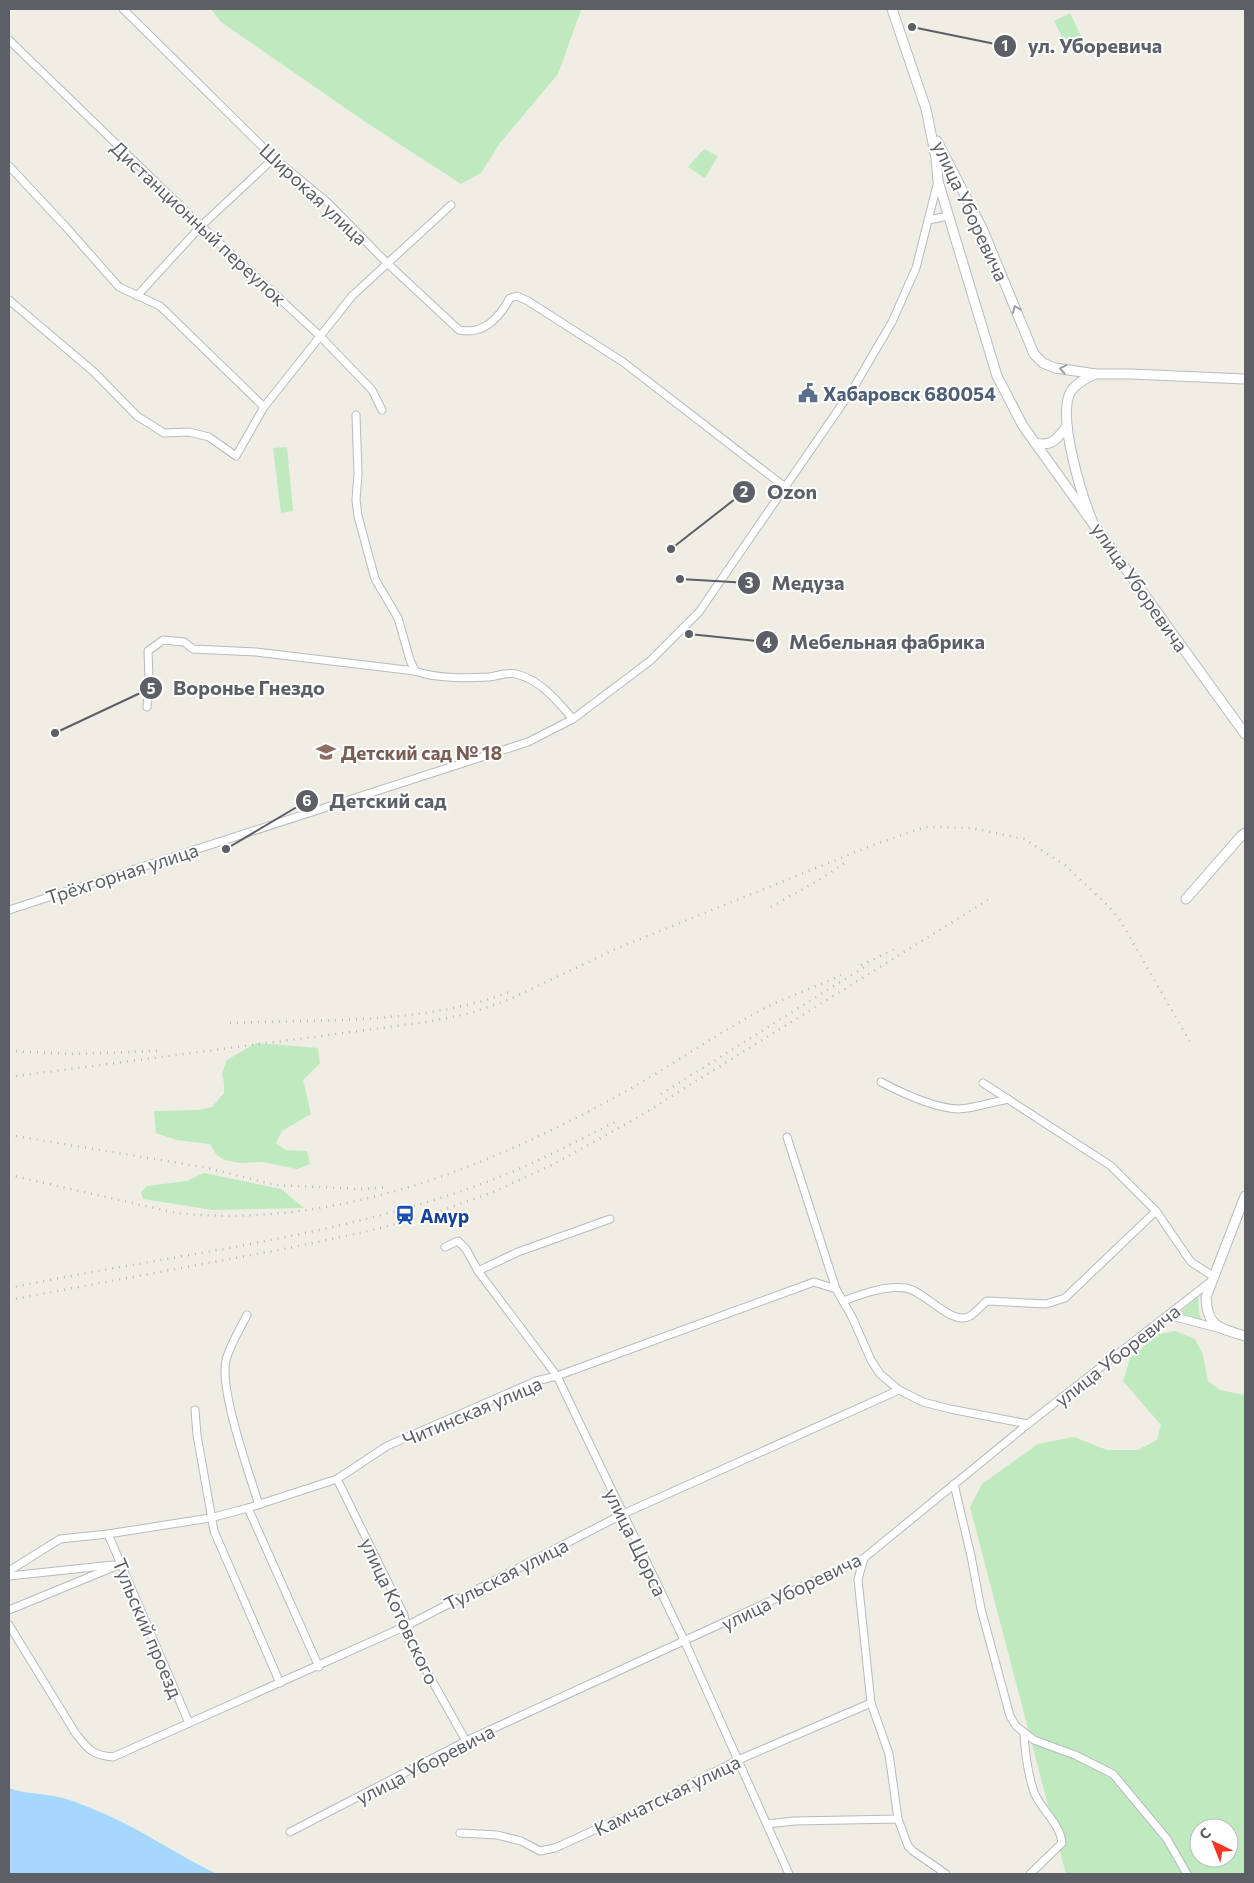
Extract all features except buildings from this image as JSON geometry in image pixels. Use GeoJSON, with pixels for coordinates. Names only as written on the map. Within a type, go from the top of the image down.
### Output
{"type":"FeatureCollection","features":[{"type":"Feature","properties":{"kind":"main road"},"geometry":{"type":"LineString","coordinates":[[892,9],[930,124]]}},
{"type":"Feature","properties":{"kind":"main road","name":"улица Уборевича"},"geometry":{"type":"LineString","coordinates":[[930,124],[938,181],[997,376],[1009,402],[1035,443],[1245,734]]}},
{"type":"Feature","properties":{"kind":"main road","name":"улица Уборевича"},"geometry":{"type":"LineString","coordinates":[[930,124],[946,161],[982,228],[1034,354],[1043,363],[1056,368],[1096,374]]}},
{"type":"Feature","properties":{"kind":"main road"},"geometry":{"type":"LineString","coordinates":[[1096,374],[1245,379]]}},
{"type":"Feature","properties":{"kind":"main road","name":"улица Уборевича"},"geometry":{"type":"LineString","coordinates":[[1094,525],[1087,510],[1069,445],[1067,404],[1070,392],[1078,382],[1096,374]]}},
{"type":"Feature","properties":{"kind":"main road"},"geometry":{"type":"LineString","coordinates":[[1035,443],[1045,445],[1056,440],[1067,426]]}},
{"type":"Feature","properties":{"kind":"main road"},"geometry":{"type":"LineString","coordinates":[[1186,899],[1245,833]]}},
{"type":"Feature","properties":{"kind":"main road"},"geometry":{"type":"LineString","coordinates":[[1245,1196],[1211,1279],[1206,1297],[1206,1310],[1211,1321],[1221,1329],[1245,1336]]}},
{"type":"Feature","properties":{"kind":"street","name":"Широкая улица"},"geometry":{"type":"LineString","coordinates":[[123,9],[274,158],[328,203],[387,263],[459,330],[470,332],[493,322],[510,298],[517,296],[528,301],[623,362],[785,487]]}},
{"type":"Feature","properties":{"kind":"street","name":"Дистанционный переулок"},"geometry":{"type":"LineString","coordinates":[[9,40],[201,226],[320,336],[372,390],[382,410]]}},
{"type":"Feature","properties":{"kind":"street"},"geometry":{"type":"LineString","coordinates":[[137,296],[201,226],[274,158]]}},
{"type":"Feature","properties":{"kind":"street"},"geometry":{"type":"LineString","coordinates":[[9,166],[119,287],[160,306],[264,407]]}},
{"type":"Feature","properties":{"kind":"street","name":"Трёхгорная улица"},"geometry":{"type":"LineString","coordinates":[[9,910],[528,742],[573,719],[650,660],[699,612],[854,387],[892,322],[916,268],[938,181]]}},
{"type":"Feature","properties":{"kind":"street"},"geometry":{"type":"LineString","coordinates":[[9,300],[94,372],[137,416],[164,433],[189,432],[209,436],[236,456],[264,407],[352,296],[451,204]]}},
{"type":"Feature","properties":{"kind":"street"},"geometry":{"type":"LineString","coordinates":[[928,220],[948,216]]}},
{"type":"Feature","properties":{"kind":"street"},"geometry":{"type":"LineString","coordinates":[[356,415],[358,474],[356,500],[358,516],[376,580],[398,618],[415,671]]}},
{"type":"Feature","properties":{"kind":"street"},"geometry":{"type":"LineString","coordinates":[[147,707],[148,651],[163,640],[184,642],[193,649],[256,652],[415,671],[428,675],[490,677],[514,673],[537,683],[573,719]]}},
{"type":"Feature","properties":{"kind":"street"},"geometry":{"type":"LineString","coordinates":[[881,1082],[925,1102],[958,1109],[1008,1099]]}},
{"type":"Feature","properties":{"kind":"street"},"geometry":{"type":"LineString","coordinates":[[982,1083],[1111,1166],[1156,1210],[1191,1262],[1211,1279]]}},
{"type":"Feature","properties":{"kind":"street"},"geometry":{"type":"LineString","coordinates":[[787,1137],[836,1289],[871,1360],[880,1374],[898,1390],[923,1402],[1028,1424]]}},
{"type":"Feature","properties":{"kind":"street"},"geometry":{"type":"LineString","coordinates":[[843,1301],[874,1290],[907,1288],[925,1297],[955,1318],[969,1317],[987,1301],[1046,1304],[1055,1302],[1065,1298],[1156,1210]]}},
{"type":"Feature","properties":{"kind":"street"},"geometry":{"type":"LineString","coordinates":[[478,1271],[518,1252],[610,1219]]}},
{"type":"Feature","properties":{"kind":"street","name":"улица Щорса"},"geometry":{"type":"LineString","coordinates":[[446,1247],[458,1241],[466,1249],[478,1271],[557,1376],[685,1642],[789,1874]]}},
{"type":"Feature","properties":{"kind":"street","name":"улица Уборевича"},"geometry":{"type":"LineString","coordinates":[[290,1832],[466,1741],[685,1642],[864,1558],[1028,1424],[1168,1315],[1211,1279]]}},
{"type":"Feature","properties":{"kind":"street","name":"Читинская улица"},"geometry":{"type":"LineString","coordinates":[[9,1571],[60,1539],[108,1534],[210,1518],[259,1505],[338,1479],[387,1446],[536,1381],[557,1376],[814,1282],[836,1289]]}},
{"type":"Feature","properties":{"kind":"street"},"geometry":{"type":"LineString","coordinates":[[247,1315],[226,1360],[225,1374],[235,1424],[259,1505]]}},
{"type":"Feature","properties":{"kind":"street"},"geometry":{"type":"LineString","coordinates":[[1168,1315],[1221,1329]]}},
{"type":"Feature","properties":{"kind":"street","name":"Тульская улица"},"geometry":{"type":"LineString","coordinates":[[9,1625],[76,1734],[89,1751],[100,1756],[114,1757],[406,1626],[623,1514],[898,1390]]}},
{"type":"Feature","properties":{"kind":"street"},"geometry":{"type":"LineString","coordinates":[[195,1410],[210,1518],[214,1531],[280,1683]]}},
{"type":"Feature","properties":{"kind":"street","name":"улица Котовского"},"geometry":{"type":"LineString","coordinates":[[338,1479],[404,1616],[408,1638],[466,1741]]}},
{"type":"Feature","properties":{"kind":"street"},"geometry":{"type":"LineString","coordinates":[[954,1484],[981,1609],[1010,1716],[1016,1726],[1034,1740],[1075,1755],[1113,1774],[1167,1839],[1187,1874]]}},
{"type":"Feature","properties":{"kind":"street"},"geometry":{"type":"LineString","coordinates":[[248,1508],[319,1666]]}},
{"type":"Feature","properties":{"kind":"street","name":"Тульский проезд"},"geometry":{"type":"LineString","coordinates":[[108,1534],[189,1723]]}},
{"type":"Feature","properties":{"kind":"street"},"geometry":{"type":"LineString","coordinates":[[864,1558],[858,1579],[871,1703],[889,1754],[898,1819],[908,1846],[912,1851],[946,1874]]}},
{"type":"Feature","properties":{"kind":"street"},"geometry":{"type":"LineString","coordinates":[[9,1576],[121,1564]]}},
{"type":"Feature","properties":{"kind":"street"},"geometry":{"type":"LineString","coordinates":[[9,1610],[121,1564]]}},
{"type":"Feature","properties":{"kind":"street","name":"Камчатская улица"},"geometry":{"type":"LineString","coordinates":[[460,1833],[498,1835],[521,1841],[540,1851],[555,1848],[647,1806],[738,1760],[871,1703]]}},
{"type":"Feature","properties":{"kind":"street"},"geometry":{"type":"LineString","coordinates":[[1024,1733],[1025,1750],[1034,1793],[1061,1834],[1062,1843],[1030,1874]]}},
{"type":"Feature","properties":{"kind":"street"},"geometry":{"type":"LineString","coordinates":[[767,1824],[898,1819]]}},
{"type":"Feature","properties":{"kind":"green space"},"geometry":{"type":"Polygon","coordinates":[[[211,9],[581,10],[558,74],[500,143],[481,173],[461,184],[364,121],[221,22],[211,9]]]}},
{"type":"Feature","properties":{"kind":"green space"},"geometry":{"type":"Polygon","coordinates":[[[1070,13],[1083,40],[1067,47],[1054,21],[1070,13]]]}},
{"type":"Feature","properties":{"kind":"green space"},"geometry":{"type":"Polygon","coordinates":[[[704,149],[718,156],[705,178],[688,167],[704,149]]]}},
{"type":"Feature","properties":{"kind":"green space"},"geometry":{"type":"Polygon","coordinates":[[[287,447],[293,511],[281,513],[273,448],[287,447]]]}},
{"type":"Feature","properties":{"kind":"green space"},"geometry":{"type":"Polygon","coordinates":[[[256,1043],[318,1048],[320,1063],[303,1080],[311,1114],[282,1131],[276,1143],[286,1150],[307,1151],[310,1164],[297,1169],[263,1162],[240,1163],[224,1160],[216,1154],[210,1144],[177,1140],[156,1133],[154,1111],[198,1110],[212,1107],[224,1093],[222,1074],[227,1060],[256,1043]]]}},
{"type":"Feature","properties":{"kind":"green space"},"geometry":{"type":"Polygon","coordinates":[[[204,1173],[281,1189],[304,1208],[213,1210],[143,1199],[141,1192],[147,1186],[187,1181],[204,1173]]]}},
{"type":"Feature","properties":{"kind":"green space"},"geometry":{"type":"Polygon","coordinates":[[[1198,1297],[1199,1312],[1202,1320],[1179,1313],[1198,1297]]]}},
{"type":"Feature","properties":{"kind":"green space"},"geometry":{"type":"Polygon","coordinates":[[[1175,1331],[1195,1339],[1203,1355],[1208,1381],[1220,1390],[1245,1395],[1245,1874],[1066,1874],[970,1507],[982,1484],[1038,1444],[1074,1437],[1107,1450],[1138,1450],[1157,1440],[1161,1425],[1123,1381],[1130,1358],[1159,1334],[1175,1331]]]}},
{"type":"Feature","properties":{"kind":"water"},"geometry":{"type":"Polygon","coordinates":[[[9,1788],[64,1798],[82,1804],[134,1828],[217,1874],[9,1874],[9,1788]]]}},
{"type":"Feature","properties":{"kind":"railway"},"geometry":{"type":"LineString","coordinates":[[9,1077],[427,1022],[471,1013],[508,1000],[618,948],[873,845],[925,827],[972,828],[1024,839],[1065,865],[1120,920],[1190,1042]]}},
{"type":"Feature","properties":{"kind":"railway"},"geometry":{"type":"LineString","coordinates":[[771,907],[819,880],[846,862]]}},
{"type":"Feature","properties":{"kind":"railway"},"geometry":{"type":"LineString","coordinates":[[9,1300],[289,1248],[364,1232],[427,1216],[493,1192],[550,1166],[635,1119],[988,900]]}},
{"type":"Feature","properties":{"kind":"railway"},"geometry":{"type":"LineString","coordinates":[[861,965],[895,949]]}},
{"type":"Feature","properties":{"kind":"railway"},"geometry":{"type":"LineString","coordinates":[[661,1094],[869,964]]}},
{"type":"Feature","properties":{"kind":"railway"},"geometry":{"type":"LineString","coordinates":[[9,1175],[176,1213],[236,1216],[296,1211],[355,1201],[414,1186],[527,1142],[635,1086],[765,1008],[841,975]]}},
{"type":"Feature","properties":{"kind":"railway"},"geometry":{"type":"LineString","coordinates":[[230,1023],[337,1020],[409,1015],[479,1002],[512,991]]}},
{"type":"Feature","properties":{"kind":"railway"},"geometry":{"type":"LineString","coordinates":[[9,1051],[73,1054],[159,1051]]}},
{"type":"Feature","properties":{"kind":"railway"},"geometry":{"type":"LineString","coordinates":[[9,1288],[253,1243],[375,1217],[434,1200],[492,1180],[540,1159],[619,1120]]}},
{"type":"Feature","properties":{"kind":"railway"},"geometry":{"type":"LineString","coordinates":[[9,1135],[203,1167],[276,1185],[362,1189],[389,1187]]}},
{"type":"Feature","properties":{"kind":"place","name":"ул. Уборевича"},"geometry":{"type":"Point","coordinates":[912,27]}},
{"type":"Feature","properties":{"kind":"place","name":"Хабаровск 680054"},"geometry":{"type":"Point","coordinates":[808,393]}},
{"type":"Feature","properties":{"kind":"place","name":"Ozon"},"geometry":{"type":"Point","coordinates":[671,549]}},
{"type":"Feature","properties":{"kind":"place","name":"Медуза"},"geometry":{"type":"Point","coordinates":[680,579]}},
{"type":"Feature","properties":{"kind":"place","name":"Мебельная фабрика"},"geometry":{"type":"Point","coordinates":[689,634]}},
{"type":"Feature","properties":{"kind":"place","name":"Воронье Гнездо"},"geometry":{"type":"Point","coordinates":[55,733]}},
{"type":"Feature","properties":{"kind":"place","name":"Детский сад № 18"},"geometry":{"type":"Point","coordinates":[326,752]}},
{"type":"Feature","properties":{"kind":"place","name":"Детский сад"},"geometry":{"type":"Point","coordinates":[226,849]}},
{"type":"Feature","properties":{"kind":"place","name":"Амур"},"geometry":{"type":"Point","coordinates":[405,1215]}}]}
